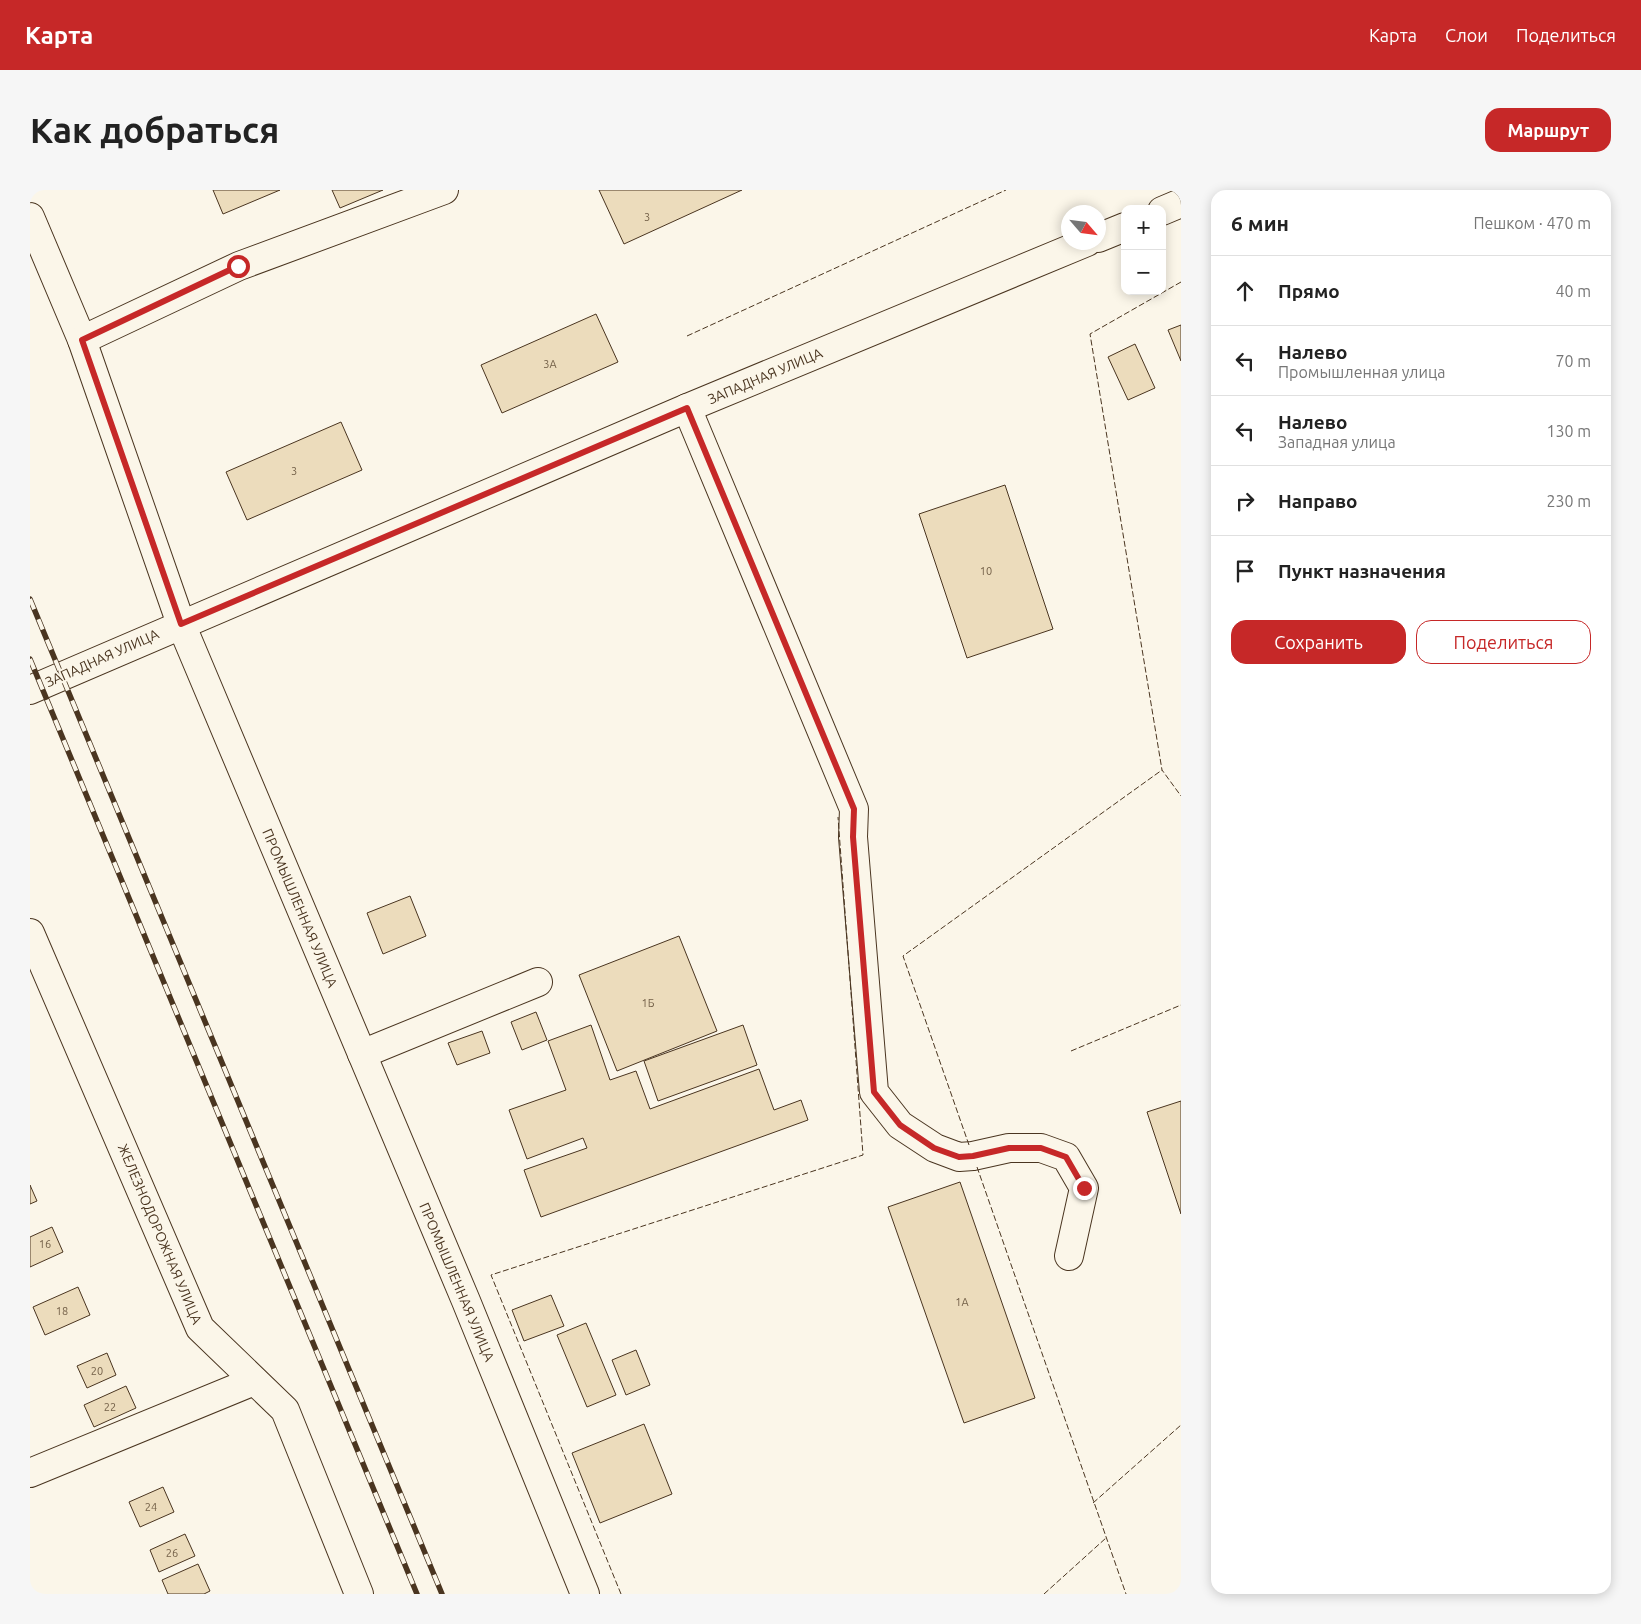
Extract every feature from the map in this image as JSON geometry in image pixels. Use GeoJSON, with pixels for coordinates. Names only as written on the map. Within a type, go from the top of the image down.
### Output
{"type":"FeatureCollection","features":[{"type":"Feature","properties":{"kind":"street"},"geometry":{"type":"LineString","coordinates":[[82,340],[238,266],[444,190]]}},
{"type":"Feature","properties":{"kind":"street"},"geometry":{"type":"LineString","coordinates":[[1166,209],[1181,203]]}},
{"type":"Feature","properties":{"kind":"street","name":"ПРОМЫШЛЕННАЯ УЛИЦА"},"geometry":{"type":"LineString","coordinates":[[30,216],[82,340],[181,624],[362,1054],[585,1594]]}},
{"type":"Feature","properties":{"kind":"street"},"geometry":{"type":"LineString","coordinates":[[1106,235],[1121,229]]}},
{"type":"Feature","properties":{"kind":"street","name":"ЗАПАДНАЯ УЛИЦА"},"geometry":{"type":"LineString","coordinates":[[30,690],[687,408],[1068,250]]}},
{"type":"Feature","properties":{"kind":"street"},"geometry":{"type":"LineString","coordinates":[[687,408],[854,809],[853,837],[874,1092],[900,1125],[934,1148],[959,1157],[1009,1148],[1041,1148],[1066,1157],[1084,1188],[1069,1256]]}},
{"type":"Feature","properties":{"kind":"street","name":"ЖЕЛЕЗНОДОРОЖНАЯ УЛИЦА"},"geometry":{"type":"LineString","coordinates":[[30,933],[200,1328],[285,1410],[359,1594]]}},
{"type":"Feature","properties":{"kind":"street"},"geometry":{"type":"LineString","coordinates":[[362,1054],[538,982]]}},
{"type":"Feature","properties":{"kind":"street"},"geometry":{"type":"LineString","coordinates":[[30,1473],[254,1382]]}},
{"type":"Feature","properties":{"kind":"building"},"geometry":{"type":"Polygon","coordinates":[[[213,190],[280,190],[223,214],[213,190]]]}},
{"type":"Feature","properties":{"kind":"building"},"geometry":{"type":"Polygon","coordinates":[[[332,190],[383,190],[340,208],[332,190]]]}},
{"type":"Feature","properties":{"kind":"building"},"geometry":{"type":"Polygon","coordinates":[[[599,190],[742,190],[624,244],[599,190]]]}},
{"type":"Feature","properties":{"kind":"building"},"geometry":{"type":"Polygon","coordinates":[[[596,314],[618,362],[502,413],[481,365],[596,314]]]}},
{"type":"Feature","properties":{"kind":"building"},"geometry":{"type":"Polygon","coordinates":[[[1181,325],[1181,361],[1168,330],[1181,325]]]}},
{"type":"Feature","properties":{"kind":"building"},"geometry":{"type":"Polygon","coordinates":[[[1135,344],[1155,388],[1128,400],[1108,357],[1135,344]]]}},
{"type":"Feature","properties":{"kind":"building"},"geometry":{"type":"Polygon","coordinates":[[[341,422],[362,470],[247,520],[226,472],[341,422]]]}},
{"type":"Feature","properties":{"kind":"building"},"geometry":{"type":"Polygon","coordinates":[[[1005,485],[1053,629],[967,658],[919,514],[1005,485]]]}},
{"type":"Feature","properties":{"kind":"building"},"geometry":{"type":"Polygon","coordinates":[[[410,896],[426,936],[383,954],[367,913],[410,896]]]}},
{"type":"Feature","properties":{"kind":"building"},"geometry":{"type":"Polygon","coordinates":[[[679,936],[717,1031],[617,1071],[579,975],[679,936]]]}},
{"type":"Feature","properties":{"kind":"building"},"geometry":{"type":"Polygon","coordinates":[[[536,1012],[547,1040],[522,1050],[511,1022],[536,1012]]]}},
{"type":"Feature","properties":{"kind":"building"},"geometry":{"type":"Polygon","coordinates":[[[591,1025],[610,1080],[636,1071],[650,1109],[759,1069],[774,1110],[801,1100],[808,1120],[541,1217],[524,1170],[587,1148],[583,1138],[527,1159],[509,1110],[566,1090],[548,1041],[591,1025]]]}},
{"type":"Feature","properties":{"kind":"building"},"geometry":{"type":"Polygon","coordinates":[[[743,1025],[757,1065],[658,1101],[644,1061],[743,1025]]]}},
{"type":"Feature","properties":{"kind":"building"},"geometry":{"type":"Polygon","coordinates":[[[482,1031],[490,1053],[457,1065],[448,1043],[482,1031]]]}},
{"type":"Feature","properties":{"kind":"building"},"geometry":{"type":"Polygon","coordinates":[[[1181,1101],[1181,1214],[1147,1112],[1181,1101]]]}},
{"type":"Feature","properties":{"kind":"building"},"geometry":{"type":"Polygon","coordinates":[[[960,1182],[1035,1398],[964,1423],[888,1207],[960,1182]]]}},
{"type":"Feature","properties":{"kind":"building"},"geometry":{"type":"Polygon","coordinates":[[[30,1185],[37,1201],[30,1204],[30,1185]]]}},
{"type":"Feature","properties":{"kind":"building"},"geometry":{"type":"Polygon","coordinates":[[[52,1227],[63,1252],[30,1267],[30,1237],[52,1227]]]}},
{"type":"Feature","properties":{"kind":"building"},"geometry":{"type":"Polygon","coordinates":[[[78,1287],[90,1315],[45,1335],[33,1307],[78,1287]]]}},
{"type":"Feature","properties":{"kind":"building"},"geometry":{"type":"Polygon","coordinates":[[[551,1295],[564,1326],[524,1341],[512,1310],[551,1295]]]}},
{"type":"Feature","properties":{"kind":"building"},"geometry":{"type":"Polygon","coordinates":[[[586,1323],[616,1395],[587,1407],[557,1335],[586,1323]]]}},
{"type":"Feature","properties":{"kind":"building"},"geometry":{"type":"Polygon","coordinates":[[[636,1350],[650,1385],[626,1395],[612,1360],[636,1350]]]}},
{"type":"Feature","properties":{"kind":"building"},"geometry":{"type":"Polygon","coordinates":[[[107,1353],[116,1375],[87,1388],[77,1366],[107,1353]]]}},
{"type":"Feature","properties":{"kind":"building"},"geometry":{"type":"Polygon","coordinates":[[[126,1386],[136,1408],[94,1427],[84,1405],[126,1386]]]}},
{"type":"Feature","properties":{"kind":"building"},"geometry":{"type":"Polygon","coordinates":[[[644,1424],[672,1494],[600,1523],[572,1453],[644,1424]]]}},
{"type":"Feature","properties":{"kind":"building"},"geometry":{"type":"Polygon","coordinates":[[[163,1487],[174,1512],[140,1527],[129,1502],[163,1487]]]}},
{"type":"Feature","properties":{"kind":"building"},"geometry":{"type":"Polygon","coordinates":[[[185,1534],[195,1556],[159,1572],[150,1550],[185,1534]]]}},
{"type":"Feature","properties":{"kind":"building"},"geometry":{"type":"Polygon","coordinates":[[[198,1564],[210,1591],[204,1594],[168,1594],[162,1580],[198,1564]]]}},
{"type":"Feature","properties":{"kind":"railway"},"geometry":{"type":"LineString","coordinates":[[30,599],[442,1594]]}},
{"type":"Feature","properties":{"kind":"railway"},"geometry":{"type":"LineString","coordinates":[[30,659],[417,1594]]}},
{"type":"Feature","properties":{"kind":"fence"},"geometry":{"type":"LineString","coordinates":[[687,336],[1006,190]]}},
{"type":"Feature","properties":{"kind":"fence"},"geometry":{"type":"LineString","coordinates":[[1181,282],[1090,334],[1162,770],[1181,796]]}},
{"type":"Feature","properties":{"kind":"fence"},"geometry":{"type":"LineString","coordinates":[[969,1145],[903,956],[1162,770]]}},
{"type":"Feature","properties":{"kind":"fence"},"geometry":{"type":"LineString","coordinates":[[621,1594],[491,1275],[863,1155],[838,817]]}},
{"type":"Feature","properties":{"kind":"fence"},"geometry":{"type":"LineString","coordinates":[[1071,1051],[1181,1005]]}},
{"type":"Feature","properties":{"kind":"fence"},"geometry":{"type":"LineString","coordinates":[[977,1167],[1126,1594]]}},
{"type":"Feature","properties":{"kind":"fence"},"geometry":{"type":"LineString","coordinates":[[1093,1503],[1181,1425]]}},
{"type":"Feature","properties":{"kind":"fence"},"geometry":{"type":"LineString","coordinates":[[1044,1594],[1106,1538]]}},
{"type":"Feature","properties":{"kind":"route"},"geometry":{"type":"LineString","coordinates":[[238,266],[82,340],[181,624],[687,408],[854,809],[853,837],[874,1092],[900,1125],[934,1148],[959,1157],[1009,1148],[1041,1148],[1066,1157],[1084,1188]]}}]}
